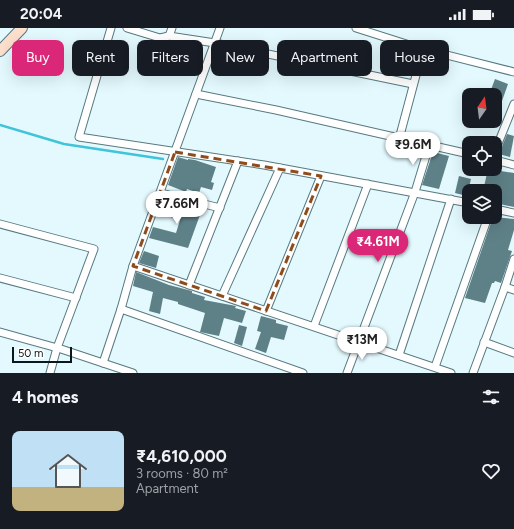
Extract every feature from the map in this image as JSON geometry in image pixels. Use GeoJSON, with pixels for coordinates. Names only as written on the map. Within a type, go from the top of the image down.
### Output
{"type":"FeatureCollection","features":[{"type":"Feature","properties":{"kind":"main road"},"geometry":{"type":"LineString","coordinates":[[0,51],[22,28]]}},
{"type":"Feature","properties":{"kind":"street"},"geometry":{"type":"LineString","coordinates":[[112,28],[79,137],[280,168],[462,201]]}},
{"type":"Feature","properties":{"kind":"street"},"geometry":{"type":"LineString","coordinates":[[127,28],[160,38],[169,36],[211,42]]}},
{"type":"Feature","properties":{"kind":"street"},"geometry":{"type":"LineString","coordinates":[[169,36],[172,28]]}},
{"type":"Feature","properties":{"kind":"street"},"geometry":{"type":"LineString","coordinates":[[216,40],[220,28]]}},
{"type":"Feature","properties":{"kind":"street"},"geometry":{"type":"LineString","coordinates":[[356,28],[394,40]]}},
{"type":"Feature","properties":{"kind":"street"},"geometry":{"type":"LineString","coordinates":[[102,363],[121,309],[133,266],[211,54]]}},
{"type":"Feature","properties":{"kind":"street"},"geometry":{"type":"LineString","coordinates":[[269,54],[413,84]]}},
{"type":"Feature","properties":{"kind":"street"},"geometry":{"type":"LineString","coordinates":[[449,56],[514,72]]}},
{"type":"Feature","properties":{"kind":"street"},"geometry":{"type":"LineString","coordinates":[[399,139],[415,76]]}},
{"type":"Feature","properties":{"kind":"street"},"geometry":{"type":"LineString","coordinates":[[196,94],[276,110],[462,153]]}},
{"type":"Feature","properties":{"kind":"street"},"geometry":{"type":"LineString","coordinates":[[501,136],[514,104]]}},
{"type":"Feature","properties":{"kind":"street"},"geometry":{"type":"LineString","coordinates":[[347,373],[415,192],[429,146]]}},
{"type":"Feature","properties":{"kind":"street"},"geometry":{"type":"LineString","coordinates":[[189,285],[238,161]]}},
{"type":"Feature","properties":{"kind":"street"},"geometry":{"type":"LineString","coordinates":[[502,162],[514,165]]}},
{"type":"Feature","properties":{"kind":"street"},"geometry":{"type":"LineString","coordinates":[[222,296],[280,168]]}},
{"type":"Feature","properties":{"kind":"street"},"geometry":{"type":"LineString","coordinates":[[266,311],[321,176]]}},
{"type":"Feature","properties":{"kind":"street"},"geometry":{"type":"LineString","coordinates":[[314,326],[368,184]]}},
{"type":"Feature","properties":{"kind":"street"},"geometry":{"type":"LineString","coordinates":[[161,193],[220,208]]}},
{"type":"Feature","properties":{"kind":"street"},"geometry":{"type":"LineString","coordinates":[[399,355],[451,199]]}},
{"type":"Feature","properties":{"kind":"street"},"geometry":{"type":"LineString","coordinates":[[502,210],[514,213]]}},
{"type":"Feature","properties":{"kind":"street"},"geometry":{"type":"LineString","coordinates":[[0,224],[94,249],[57,348],[50,373]]}},
{"type":"Feature","properties":{"kind":"street"},"geometry":{"type":"LineString","coordinates":[[435,367],[486,224]]}},
{"type":"Feature","properties":{"kind":"street"},"geometry":{"type":"LineString","coordinates":[[473,373],[514,259]]}},
{"type":"Feature","properties":{"kind":"street"},"geometry":{"type":"LineString","coordinates":[[133,266],[452,373]]}},
{"type":"Feature","properties":{"kind":"street"},"geometry":{"type":"LineString","coordinates":[[0,278],[76,298]]}},
{"type":"Feature","properties":{"kind":"street"},"geometry":{"type":"LineString","coordinates":[[505,287],[514,290]]}},
{"type":"Feature","properties":{"kind":"street"},"geometry":{"type":"LineString","coordinates":[[121,309],[303,373]]}},
{"type":"Feature","properties":{"kind":"street"},"geometry":{"type":"LineString","coordinates":[[0,332],[57,348],[133,373]]}},
{"type":"Feature","properties":{"kind":"street"},"geometry":{"type":"LineString","coordinates":[[484,342],[514,353]]}},
{"type":"Feature","properties":{"kind":"highlighted area"},"geometry":{"type":"Polygon","coordinates":[[[175,152],[321,176],[266,311],[133,266],[175,152]]]}},
{"type":"Feature","properties":{"kind":"building"},"geometry":{"type":"Polygon","coordinates":[[[495,79],[508,84],[502,101],[502,88],[492,88],[495,79]]]}},
{"type":"Feature","properties":{"kind":"building"},"geometry":{"type":"Polygon","coordinates":[[[507,134],[514,136],[510,157],[502,155],[502,146],[507,134]]]}},
{"type":"Feature","properties":{"kind":"building"},"geometry":{"type":"Polygon","coordinates":[[[433,152],[449,156],[439,189],[422,185],[433,152]]]}},
{"type":"Feature","properties":{"kind":"building"},"geometry":{"type":"Polygon","coordinates":[[[178,157],[188,160],[195,160],[216,167],[211,182],[214,183],[212,190],[201,187],[199,193],[187,189],[186,192],[168,185],[178,157]]]}},
{"type":"Feature","properties":{"kind":"building"},"geometry":{"type":"Polygon","coordinates":[[[502,171],[514,173],[514,207],[502,204],[502,184],[485,184],[486,176],[502,176],[502,171]]]}},
{"type":"Feature","properties":{"kind":"building"},"geometry":{"type":"Polygon","coordinates":[[[459,176],[471,179],[470,184],[462,184],[462,195],[455,193],[459,176]]]}},
{"type":"Feature","properties":{"kind":"building"},"geometry":{"type":"Polygon","coordinates":[[[162,200],[201,212],[188,248],[149,238],[153,227],[176,233],[180,220],[158,213],[162,200]]]}},
{"type":"Feature","properties":{"kind":"building"},"geometry":{"type":"Polygon","coordinates":[[[502,218],[514,219],[514,230],[508,250],[512,251],[501,283],[495,281],[492,283],[485,303],[465,298],[491,224],[502,224],[502,218]]]}},
{"type":"Feature","properties":{"kind":"building"},"geometry":{"type":"Polygon","coordinates":[[[144,251],[159,256],[156,268],[139,263],[144,251]]]}},
{"type":"Feature","properties":{"kind":"building"},"geometry":{"type":"Polygon","coordinates":[[[136,272],[169,285],[192,291],[192,293],[205,297],[204,300],[236,306],[235,308],[246,311],[242,323],[224,318],[219,336],[200,332],[205,313],[178,304],[178,302],[163,298],[160,314],[149,311],[153,292],[133,286],[136,272]]]}},
{"type":"Feature","properties":{"kind":"building"},"geometry":{"type":"Polygon","coordinates":[[[261,316],[276,320],[276,323],[288,326],[284,340],[271,337],[266,353],[255,349],[261,332],[257,331],[261,316]]]}},
{"type":"Feature","properties":{"kind":"building"},"geometry":{"type":"Polygon","coordinates":[[[239,325],[247,327],[242,346],[234,343],[239,325]]]}},
{"type":"Feature","properties":{"kind":"waterway"},"geometry":{"type":"LineString","coordinates":[[0,125],[64,144],[163,159]]}}]}
